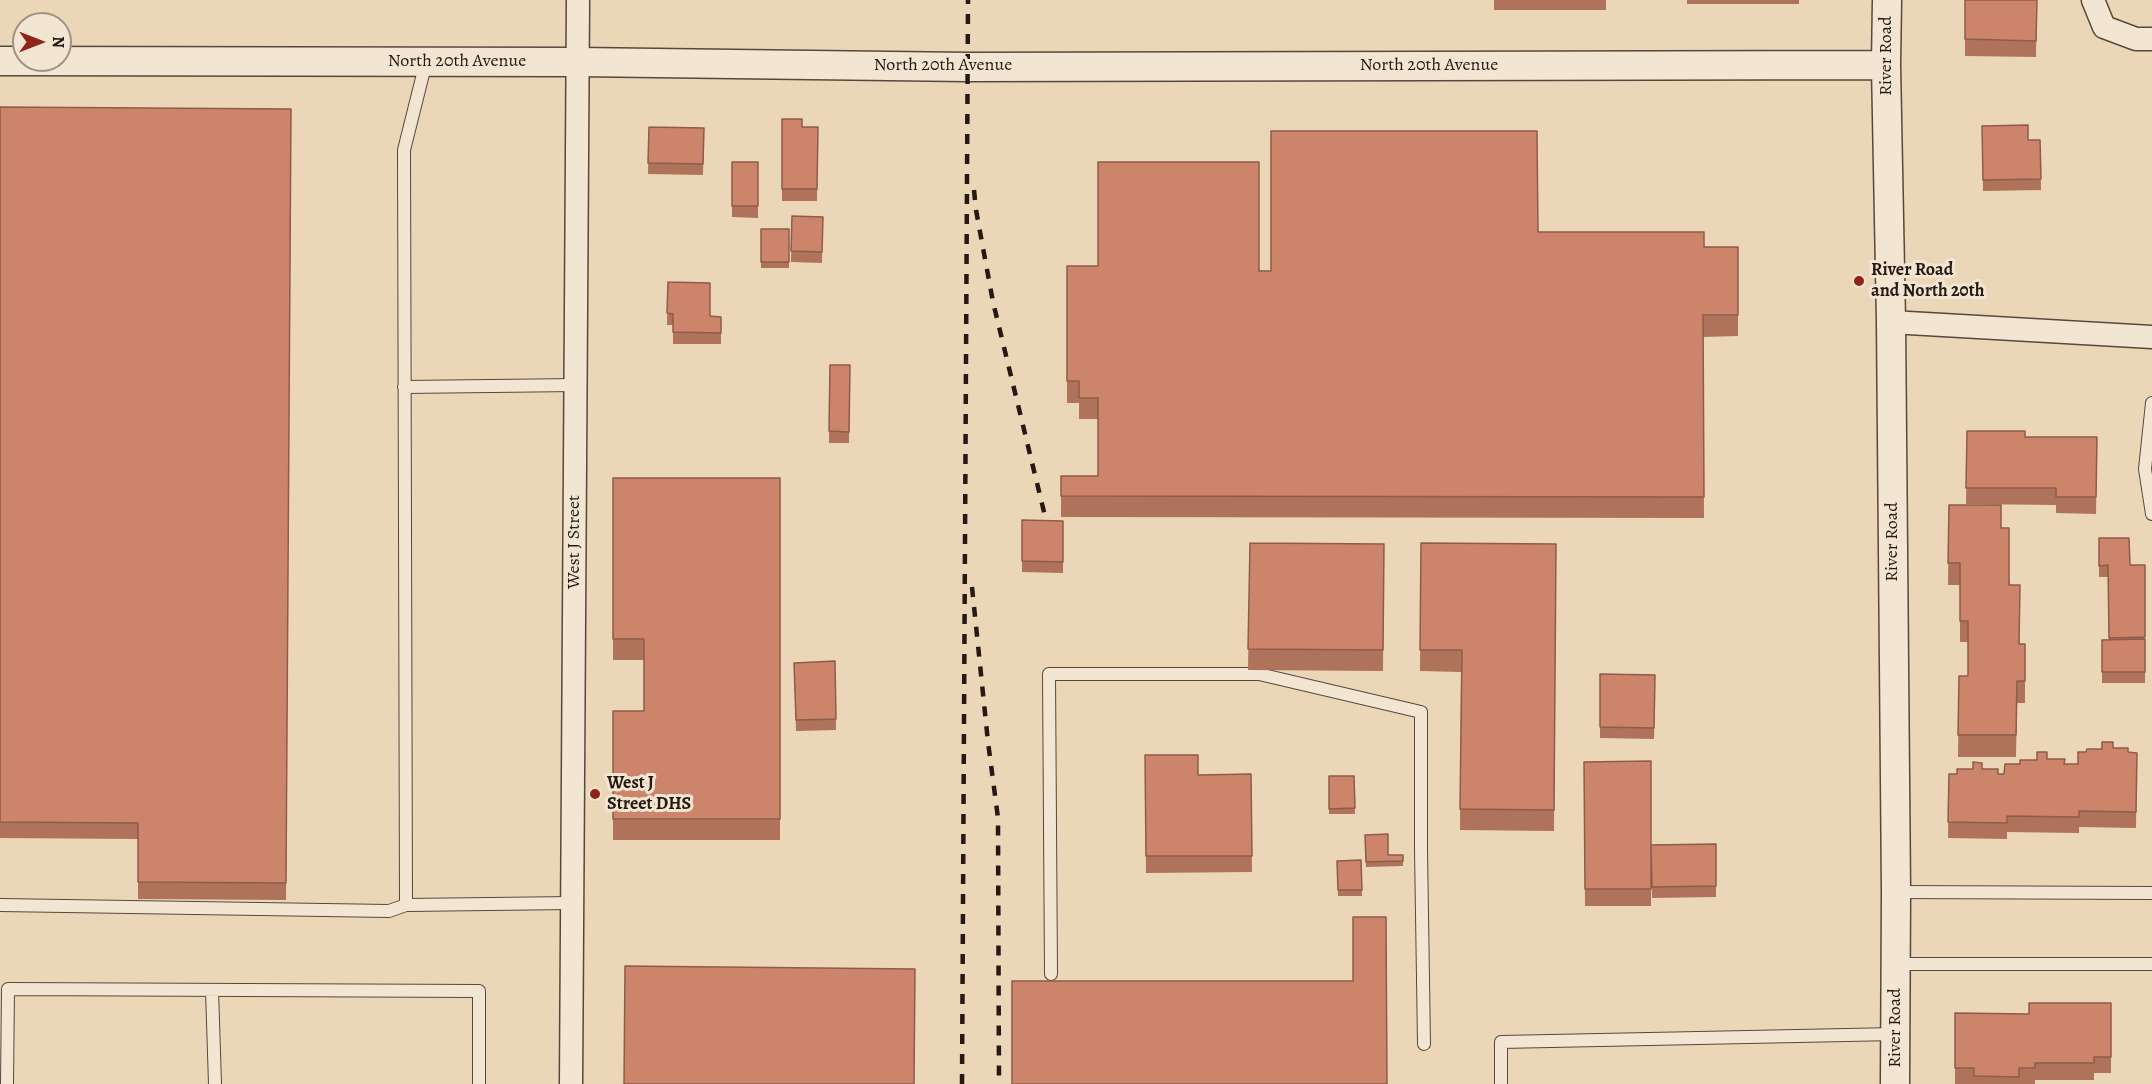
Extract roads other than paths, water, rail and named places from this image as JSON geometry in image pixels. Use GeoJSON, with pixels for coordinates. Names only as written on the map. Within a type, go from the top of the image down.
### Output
{"type":"FeatureCollection","features":[{"type":"Feature","properties":{"kind":"street","name":"West J Street"},"geometry":{"type":"LineString","coordinates":[[571,1084],[578,0]]}},
{"type":"Feature","properties":{"kind":"street","name":"River Road"},"geometry":{"type":"LineString","coordinates":[[1887,0],[1896,892],[1895,1084]]}},
{"type":"Feature","properties":{"kind":"street"},"geometry":{"type":"LineString","coordinates":[[2093,0],[2104,27],[2136,39],[2152,39]]}},
{"type":"Feature","properties":{"kind":"street","name":"North 20th Avenue"},"geometry":{"type":"LineString","coordinates":[[0,61],[579,62],[967,67],[1886,65]]}},
{"type":"Feature","properties":{"kind":"street"},"geometry":{"type":"LineString","coordinates":[[1891,322],[2152,337]]}},
{"type":"Feature","properties":{"kind":"lane"},"geometry":{"type":"LineString","coordinates":[[406,904],[404,150],[426,62]]}},
{"type":"Feature","properties":{"kind":"lane"},"geometry":{"type":"LineString","coordinates":[[404,387],[577,385]]}},
{"type":"Feature","properties":{"kind":"lane"},"geometry":{"type":"LineString","coordinates":[[2152,402],[2145,470],[2152,514]]}},
{"type":"Feature","properties":{"kind":"lane"},"geometry":{"type":"LineString","coordinates":[[1051,974],[1049,674],[1259,674],[1420,712],[1424,1044]]}},
{"type":"Feature","properties":{"kind":"lane"},"geometry":{"type":"LineString","coordinates":[[1896,892],[2152,893]]}},
{"type":"Feature","properties":{"kind":"lane"},"geometry":{"type":"LineString","coordinates":[[0,905],[389,911],[406,904],[573,903]]}},
{"type":"Feature","properties":{"kind":"lane"},"geometry":{"type":"LineString","coordinates":[[1896,964],[2152,964]]}},
{"type":"Feature","properties":{"kind":"lane"},"geometry":{"type":"LineString","coordinates":[[7,1084],[8,989],[479,991],[479,1084]]}},
{"type":"Feature","properties":{"kind":"lane"},"geometry":{"type":"LineString","coordinates":[[212,990],[215,1084]]}},
{"type":"Feature","properties":{"kind":"lane"},"geometry":{"type":"LineString","coordinates":[[1501,1084],[1501,1042],[1896,1034]]}},
{"type":"Feature","properties":{"kind":"railway"},"geometry":{"type":"LineString","coordinates":[[962,1084],[968,0]]}},
{"type":"Feature","properties":{"kind":"railway"},"geometry":{"type":"LineString","coordinates":[[974,190],[993,302],[1045,516]]}},
{"type":"Feature","properties":{"kind":"railway"},"geometry":{"type":"LineString","coordinates":[[972,587],[998,818],[999,1084]]}},
{"type":"Feature","properties":{"kind":"place","name":"River Road and North 20th"},"geometry":{"type":"Point","coordinates":[1859,281]}},
{"type":"Feature","properties":{"kind":"place","name":"West J Street DHS"},"geometry":{"type":"Point","coordinates":[595,794]}}]}
